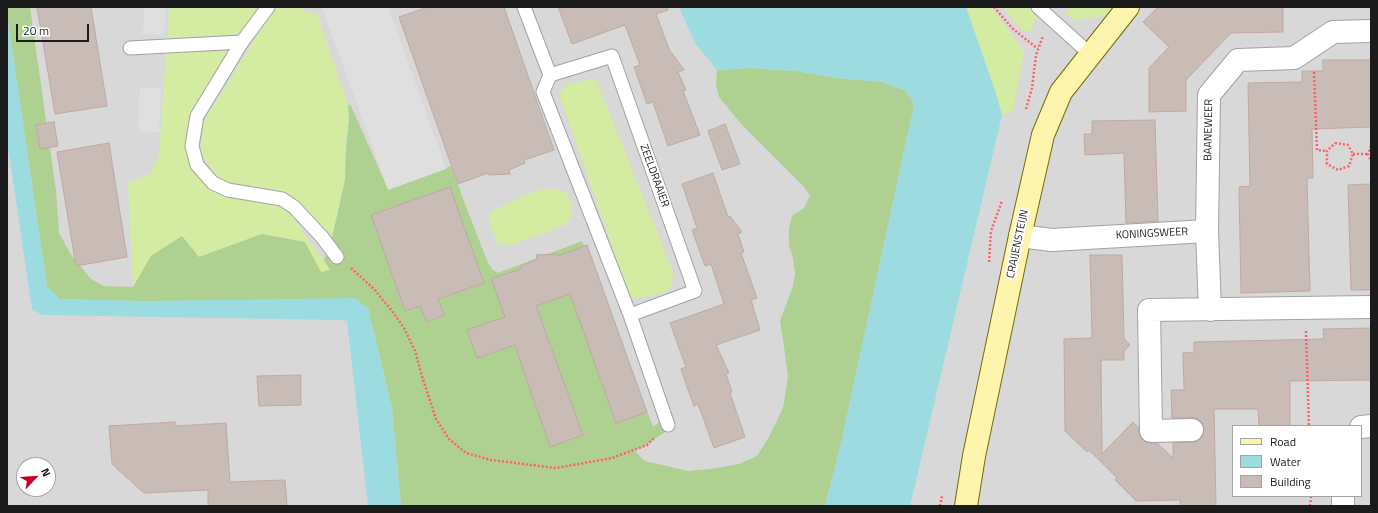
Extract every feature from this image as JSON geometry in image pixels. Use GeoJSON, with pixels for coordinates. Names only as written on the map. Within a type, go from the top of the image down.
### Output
{"type":"FeatureCollection","features":[{"type":"Feature","properties":{"kind":"street","name":"CRAIJENSTEIJN"},"geometry":{"type":"LineString","coordinates":[[966,506],[974,456],[1042,135],[1061,92],[1128,7]]}},
{"type":"Feature","properties":{"kind":"street","name":"BAANEWEER"},"geometry":{"type":"LineString","coordinates":[[1207,231],[1209,95],[1238,60],[1294,58],[1333,32],[1371,31]]}},
{"type":"Feature","properties":{"kind":"street","name":"KONINGSWEER"},"geometry":{"type":"LineString","coordinates":[[1020,236],[1052,240],[1207,231]]}},
{"type":"Feature","properties":{"kind":"street"},"geometry":{"type":"LineString","coordinates":[[1207,231],[1210,310]]}},
{"type":"Feature","properties":{"kind":"street"},"geometry":{"type":"LineString","coordinates":[[1192,430],[1151,431],[1149,310],[1371,307]]}},
{"type":"Feature","properties":{"kind":"lane"},"geometry":{"type":"LineString","coordinates":[[268,7],[242,42],[197,116],[192,146],[197,165],[213,183],[228,190],[282,199],[294,207],[337,257]]}},
{"type":"Feature","properties":{"kind":"lane"},"geometry":{"type":"LineString","coordinates":[[524,7],[550,75],[543,92],[630,315],[668,425]]}},
{"type":"Feature","properties":{"kind":"lane"},"geometry":{"type":"LineString","coordinates":[[1038,7],[1090,54]]}},
{"type":"Feature","properties":{"kind":"lane"},"geometry":{"type":"LineString","coordinates":[[130,48],[242,42]]}},
{"type":"Feature","properties":{"kind":"lane","name":"ZEELDRAAIER"},"geometry":{"type":"LineString","coordinates":[[550,75],[612,56],[695,292],[630,315]]}},
{"type":"Feature","properties":{"kind":"path"},"geometry":{"type":"LineString","coordinates":[[994,7],[1013,29],[1038,49]]}},
{"type":"Feature","properties":{"kind":"path"},"geometry":{"type":"LineString","coordinates":[[1313,46],[1317,150],[1327,151]]}},
{"type":"Feature","properties":{"kind":"path"},"geometry":{"type":"LineString","coordinates":[[1335,143],[1348,145],[1353,154],[1349,166],[1338,170],[1327,164],[1327,151],[1335,143]]}},
{"type":"Feature","properties":{"kind":"path"},"geometry":{"type":"LineString","coordinates":[[1371,146],[1368,154],[1371,161]]}},
{"type":"Feature","properties":{"kind":"path"},"geometry":{"type":"LineString","coordinates":[[1353,154],[1368,154]]}},
{"type":"Feature","properties":{"kind":"path"},"geometry":{"type":"LineString","coordinates":[[337,257],[359,274],[374,289],[404,328],[415,351],[436,419],[449,439],[466,453],[491,460],[556,468],[612,458],[647,445],[668,425]]}},
{"type":"Feature","properties":{"kind":"path"},"geometry":{"type":"LineString","coordinates":[[1305,308],[1310,425]]}},
{"type":"Feature","properties":{"kind":"shaded area"},"geometry":{"type":"Polygon","coordinates":[[[7,7],[1371,7],[1371,506],[7,506],[7,7]]]}},
{"type":"Feature","properties":{"kind":"shaded area"},"geometry":{"type":"Polygon","coordinates":[[[144,7],[165,7],[164,35],[143,34],[144,7]]]}},
{"type":"Feature","properties":{"kind":"shaded area"},"geometry":{"type":"Polygon","coordinates":[[[322,7],[388,7],[446,169],[388,190],[322,7]]]}},
{"type":"Feature","properties":{"kind":"shaded area"},"geometry":{"type":"Polygon","coordinates":[[[140,87],[161,88],[159,132],[138,131],[140,87]]]}},
{"type":"Feature","properties":{"kind":"green space"},"geometry":{"type":"Polygon","coordinates":[[[7,7],[30,7],[56,191],[59,233],[72,256],[91,279],[104,286],[133,287],[151,256],[182,236],[199,257],[262,234],[305,242],[321,272],[330,270],[324,260],[332,238],[345,180],[349,119],[348,105],[351,106],[388,189],[451,166],[488,263],[492,269],[498,273],[582,241],[653,427],[662,420],[665,432],[635,451],[645,461],[688,471],[739,464],[757,456],[769,437],[783,408],[788,377],[780,321],[793,286],[795,273],[789,245],[789,228],[792,216],[804,208],[810,196],[805,188],[742,125],[719,97],[716,84],[717,70],[751,68],[796,71],[838,78],[882,82],[906,91],[914,105],[840,448],[825,506],[401,506],[392,408],[368,308],[59,299],[47,286],[7,7]]]}},
{"type":"Feature","properties":{"kind":"green space"},"geometry":{"type":"Polygon","coordinates":[[[169,7],[259,7],[240,34],[168,38],[169,7]]]}},
{"type":"Feature","properties":{"kind":"green space"},"geometry":{"type":"Polygon","coordinates":[[[275,7],[302,7],[304,11],[317,14],[348,105],[349,119],[345,146],[345,180],[332,238],[296,199],[251,186],[228,184],[214,174],[200,150],[204,121],[275,7]]]}},
{"type":"Feature","properties":{"kind":"green space"},"geometry":{"type":"Polygon","coordinates":[[[966,7],[992,7],[1024,52],[1013,110],[1002,115],[997,97],[966,7]]]}},
{"type":"Feature","properties":{"kind":"green space"},"geometry":{"type":"Polygon","coordinates":[[[1002,7],[1027,7],[1037,16],[1030,31],[1023,31],[1002,7]]]}},
{"type":"Feature","properties":{"kind":"green space"},"geometry":{"type":"Polygon","coordinates":[[[1071,7],[1112,7],[1103,18],[1100,16],[1074,20],[1064,13],[1071,7]]]}},
{"type":"Feature","properties":{"kind":"green space"},"geometry":{"type":"Polygon","coordinates":[[[166,52],[228,52],[191,111],[185,137],[190,159],[200,177],[217,192],[266,204],[274,203],[291,215],[330,270],[321,272],[305,242],[262,234],[199,257],[151,256],[133,287],[128,183],[151,173],[159,155],[166,52]]]}},
{"type":"Feature","properties":{"kind":"green space"},"geometry":{"type":"Polygon","coordinates":[[[592,79],[597,82],[673,272],[672,285],[667,291],[650,296],[630,298],[559,94],[568,84],[592,79]]]}},
{"type":"Feature","properties":{"kind":"green space"},"geometry":{"type":"Polygon","coordinates":[[[545,189],[558,189],[567,194],[572,204],[571,218],[565,225],[508,246],[497,242],[489,222],[491,211],[530,193],[545,189]]]}},
{"type":"Feature","properties":{"kind":"water"},"geometry":{"type":"Polygon","coordinates":[[[679,7],[966,7],[1002,115],[910,506],[825,506],[840,448],[914,105],[906,91],[882,82],[838,78],[796,71],[751,68],[717,70],[695,43],[679,7]]]}},
{"type":"Feature","properties":{"kind":"water"},"geometry":{"type":"Polygon","coordinates":[[[7,15],[47,286],[59,299],[145,301],[355,298],[368,308],[392,408],[401,506],[368,506],[347,321],[42,315],[32,309],[7,140],[7,15]]]}},
{"type":"Feature","properties":{"kind":"building"},"geometry":{"type":"Polygon","coordinates":[[[37,7],[91,7],[107,106],[55,114],[37,7]]]}},
{"type":"Feature","properties":{"kind":"building"},"geometry":{"type":"Polygon","coordinates":[[[428,7],[504,7],[554,150],[524,160],[525,163],[509,170],[510,174],[489,175],[488,173],[458,184],[399,17],[428,7]]]}},
{"type":"Feature","properties":{"kind":"building"},"geometry":{"type":"Polygon","coordinates":[[[558,7],[668,7],[668,10],[656,14],[671,54],[672,53],[684,70],[678,72],[686,90],[683,91],[700,135],[668,146],[653,102],[647,104],[634,67],[640,65],[625,25],[572,44],[558,7]]]}},
{"type":"Feature","properties":{"kind":"building"},"geometry":{"type":"Polygon","coordinates":[[[1158,7],[1283,7],[1283,32],[1231,33],[1186,80],[1186,111],[1149,112],[1149,68],[1169,47],[1143,22],[1158,7]]]}},
{"type":"Feature","properties":{"kind":"building"},"geometry":{"type":"Polygon","coordinates":[[[1323,60],[1371,60],[1371,127],[1312,129],[1313,178],[1307,178],[1310,291],[1241,293],[1239,187],[1250,186],[1248,83],[1302,82],[1302,71],[1323,71],[1323,60]]]}},
{"type":"Feature","properties":{"kind":"building"},"geometry":{"type":"Polygon","coordinates":[[[1155,120],[1158,221],[1126,223],[1124,153],[1085,155],[1084,134],[1092,134],[1092,121],[1155,120]]]}},
{"type":"Feature","properties":{"kind":"building"},"geometry":{"type":"Polygon","coordinates":[[[54,122],[58,146],[40,149],[36,125],[54,122]]]}},
{"type":"Feature","properties":{"kind":"building"},"geometry":{"type":"Polygon","coordinates":[[[725,124],[740,164],[722,170],[708,131],[725,124]]]}},
{"type":"Feature","properties":{"kind":"building"},"geometry":{"type":"Polygon","coordinates":[[[109,143],[127,257],[76,266],[57,152],[109,143]]]}},
{"type":"Feature","properties":{"kind":"building"},"geometry":{"type":"Polygon","coordinates":[[[713,173],[728,217],[730,216],[742,232],[738,234],[744,252],[741,253],[757,298],[751,300],[760,330],[716,345],[729,373],[726,374],[732,392],[730,393],[745,437],[714,448],[698,404],[694,406],[687,387],[681,369],[686,367],[670,323],[724,304],[711,264],[705,266],[692,230],[697,228],[682,184],[713,173]]]}},
{"type":"Feature","properties":{"kind":"building"},"geometry":{"type":"Polygon","coordinates":[[[1371,184],[1371,290],[1351,290],[1348,185],[1371,184]]]}},
{"type":"Feature","properties":{"kind":"building"},"geometry":{"type":"Polygon","coordinates":[[[450,187],[484,283],[438,299],[444,315],[427,322],[420,306],[405,311],[371,215],[450,187]]]}},
{"type":"Feature","properties":{"kind":"building"},"geometry":{"type":"Polygon","coordinates":[[[587,245],[647,412],[616,423],[570,294],[536,306],[583,435],[550,447],[515,345],[477,358],[467,330],[505,317],[491,279],[521,269],[520,266],[537,259],[536,255],[557,254],[558,256],[587,245]]]}},
{"type":"Feature","properties":{"kind":"building"},"geometry":{"type":"Polygon","coordinates":[[[1090,255],[1122,255],[1124,338],[1130,345],[1124,351],[1124,360],[1101,360],[1102,454],[1133,422],[1138,427],[1140,437],[1145,442],[1157,443],[1173,458],[1173,443],[1198,441],[1203,436],[1203,424],[1198,419],[1172,418],[1171,390],[1184,390],[1183,353],[1194,352],[1194,342],[1324,339],[1323,329],[1371,328],[1371,380],[1290,381],[1290,425],[1259,425],[1258,409],[1214,409],[1216,506],[1180,506],[1180,500],[1136,501],[1115,480],[1117,478],[1089,450],[1087,452],[1065,431],[1064,339],[1092,338],[1090,255]]]}},
{"type":"Feature","properties":{"kind":"building"},"geometry":{"type":"Polygon","coordinates":[[[301,375],[301,405],[259,406],[257,376],[301,375]]]}},
{"type":"Feature","properties":{"kind":"building"},"geometry":{"type":"Polygon","coordinates":[[[175,422],[175,426],[226,423],[230,482],[285,480],[287,506],[208,506],[208,490],[144,493],[112,464],[109,426],[175,422]]]}}]}
